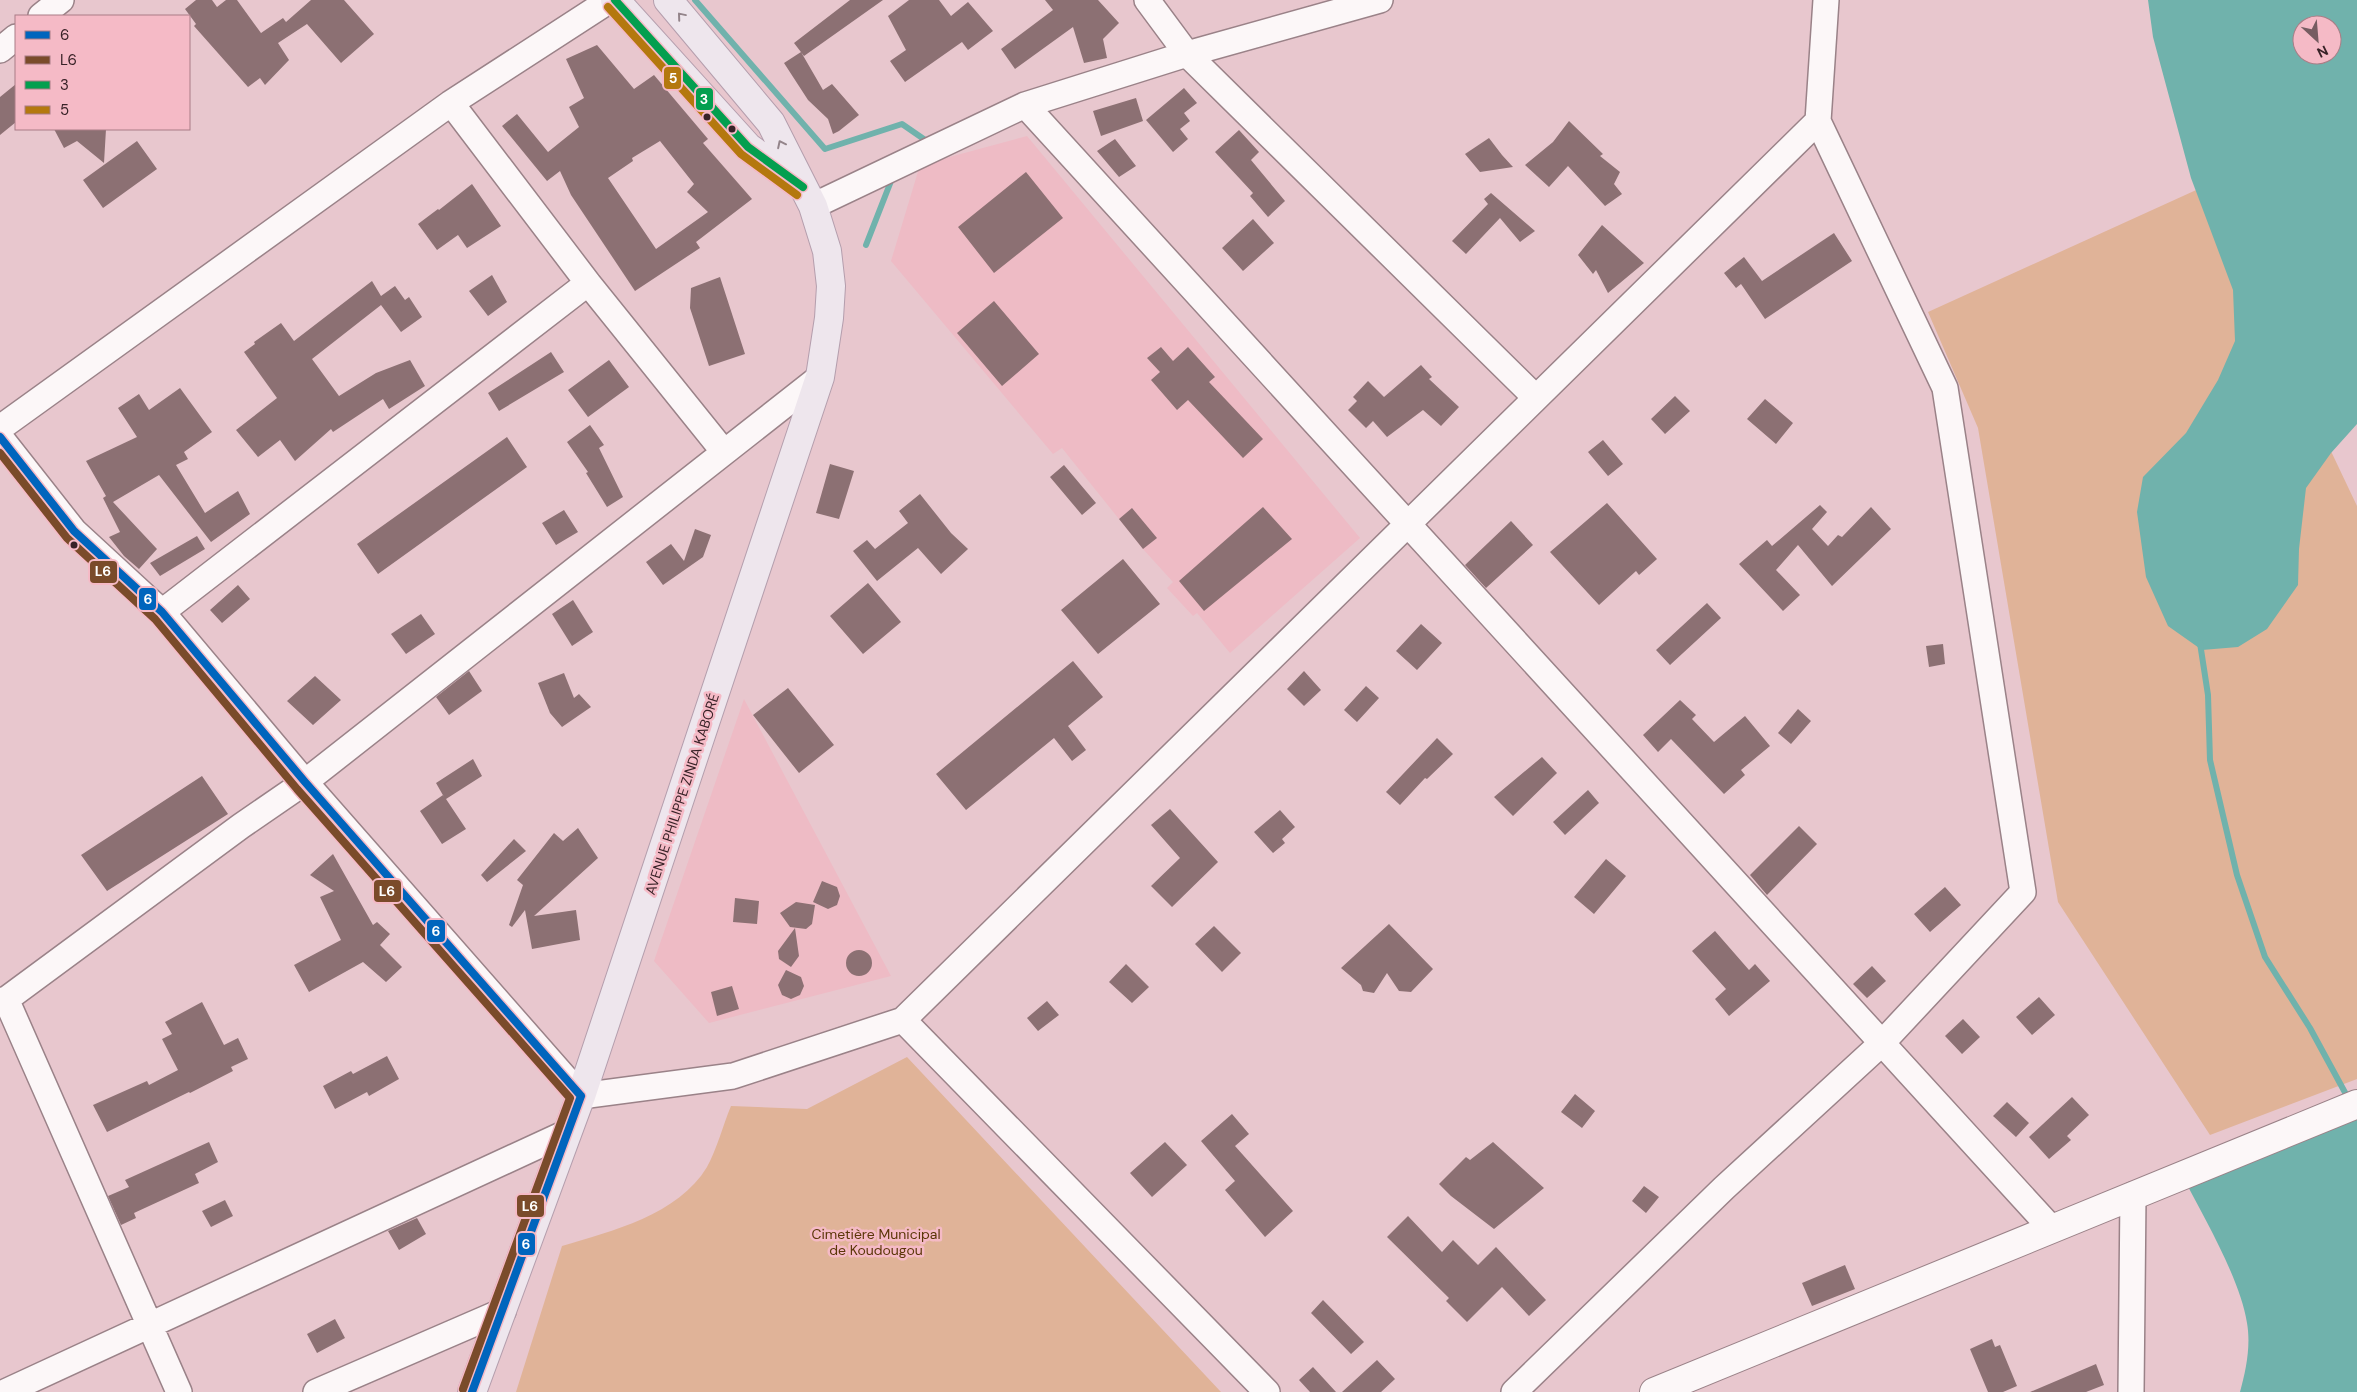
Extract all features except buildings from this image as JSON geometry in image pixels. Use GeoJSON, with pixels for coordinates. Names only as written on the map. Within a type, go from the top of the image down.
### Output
{"type":"FeatureCollection","features":[{"type":"Feature","properties":{"kind":"main road"},"geometry":{"type":"LineString","coordinates":[[615,0],[748,147],[808,196]]}},
{"type":"Feature","properties":{"kind":"main road","name":"AVENUE PHILIPPE ZINDA KABORÉ"},"geometry":{"type":"LineString","coordinates":[[472,1392],[581,1096],[820,377],[829,318],[830,286],[827,251],[808,196],[771,123],[668,0]]}},
{"type":"Feature","properties":{"kind":"street"},"geometry":{"type":"LineString","coordinates":[[42,15],[61,0]]}},
{"type":"Feature","properties":{"kind":"street"},"geometry":{"type":"LineString","coordinates":[[0,428],[451,103],[610,0]]}},
{"type":"Feature","properties":{"kind":"street"},"geometry":{"type":"LineString","coordinates":[[1147,0],[1187,54],[1536,398]]}},
{"type":"Feature","properties":{"kind":"street"},"geometry":{"type":"LineString","coordinates":[[808,196],[1025,105],[1187,54],[1380,0]]}},
{"type":"Feature","properties":{"kind":"street"},"geometry":{"type":"LineString","coordinates":[[1514,1392],[1724,1188],[1882,1043],[2023,892],[1945,388],[1818,121],[1826,0]]}},
{"type":"Feature","properties":{"kind":"street"},"geometry":{"type":"LineString","coordinates":[[0,50],[15,38]]}},
{"type":"Feature","properties":{"kind":"street"},"geometry":{"type":"LineString","coordinates":[[451,103],[588,283],[724,452]]}},
{"type":"Feature","properties":{"kind":"street"},"geometry":{"type":"LineString","coordinates":[[1025,105],[2051,1228]]}},
{"type":"Feature","properties":{"kind":"street"},"geometry":{"type":"LineString","coordinates":[[0,437],[74,532],[162,612],[305,782],[581,1096],[733,1076],[903,1020],[1818,121]]}},
{"type":"Feature","properties":{"kind":"street"},"geometry":{"type":"LineString","coordinates":[[162,612],[588,283]]}},
{"type":"Feature","properties":{"kind":"street"},"geometry":{"type":"LineString","coordinates":[[179,1392],[3,1002],[241,826],[305,782],[820,377]]}},
{"type":"Feature","properties":{"kind":"street"},"geometry":{"type":"LineString","coordinates":[[903,1020],[1267,1392]]}},
{"type":"Feature","properties":{"kind":"street"},"geometry":{"type":"LineString","coordinates":[[1654,1392],[2357,1104]]}},
{"type":"Feature","properties":{"kind":"street"},"geometry":{"type":"LineString","coordinates":[[5,1392],[568,1132]]}},
{"type":"Feature","properties":{"kind":"street"},"geometry":{"type":"LineString","coordinates":[[2131,1392],[2133,1195]]}},
{"type":"Feature","properties":{"kind":"street"},"geometry":{"type":"LineString","coordinates":[[316,1392],[503,1311]]}},
{"type":"Feature","properties":{"kind":"shaded area"},"geometry":{"type":"Polygon","coordinates":[[[1027,136],[1360,538],[1230,653],[1197,613],[1193,616],[1167,588],[1173,582],[1143,549],[1062,448],[1053,454],[891,261],[920,165],[1027,136]]]}},
{"type":"Feature","properties":{"kind":"shaded area"},"geometry":{"type":"Polygon","coordinates":[[[744,699],[891,976],[709,1023],[654,961],[744,699]]]}},
{"type":"Feature","properties":{"kind":"green space"},"geometry":{"type":"Polygon","coordinates":[[[2205,186],[2357,506],[2357,1079],[2210,1135],[2058,902],[1978,428],[1928,312],[2205,186]]]}},
{"type":"Feature","properties":{"kind":"green space","name":"Cimetière Municipal de Koudougou"},"geometry":{"type":"Polygon","coordinates":[[[907,1057],[1221,1392],[516,1392],[562,1246],[642,1219],[662,1209],[679,1197],[694,1184],[707,1167],[731,1106],[807,1109],[907,1057]]]}},
{"type":"Feature","properties":{"kind":"water"},"geometry":{"type":"Polygon","coordinates":[[[2148,0],[2357,0],[2357,424],[2331,453],[2306,488],[2299,549],[2298,585],[2267,629],[2238,647],[2202,650],[2168,626],[2146,577],[2137,512],[2143,477],[2186,433],[2218,380],[2235,341],[2233,290],[2191,178],[2153,37],[2148,0]]]}},
{"type":"Feature","properties":{"kind":"water"},"geometry":{"type":"Polygon","coordinates":[[[2357,1104],[2357,1392],[2240,1392],[2248,1349],[2247,1323],[2243,1305],[2229,1267],[2182,1175],[2357,1104]]]}},
{"type":"Feature","properties":{"kind":"waterway"},"geometry":{"type":"LineString","coordinates":[[695,0],[825,149],[902,124],[931,144]]}},
{"type":"Feature","properties":{"kind":"waterway"},"geometry":{"type":"LineString","coordinates":[[866,245],[893,176]]}},
{"type":"Feature","properties":{"kind":"waterway"},"geometry":{"type":"LineString","coordinates":[[2200,643],[2208,695],[2210,760],[2237,875],[2265,957],[2310,1028],[2348,1098]]}},
{"type":"Feature","properties":{"kind":"transit line","name":"3"},"geometry":{"type":"LineString","coordinates":[[615,0],[748,147],[803,187]]}},
{"type":"Feature","properties":{"kind":"transit line","name":"5"},"geometry":{"type":"LineString","coordinates":[[608,7],[741,154],[797,195]]}},
{"type":"Feature","properties":{"kind":"transit line","name":"6"},"geometry":{"type":"LineString","coordinates":[[0,437],[74,531],[162,612],[305,782],[581,1096]]}},
{"type":"Feature","properties":{"kind":"transit line","name":"L6"},"geometry":{"type":"LineString","coordinates":[[0,453],[67,538],[155,619],[297,789],[570,1098],[463,1389]]}},
{"type":"Feature","properties":{"kind":"transit line","name":"6"},"geometry":{"type":"LineString","coordinates":[[472,1392],[581,1096]]}}]}
